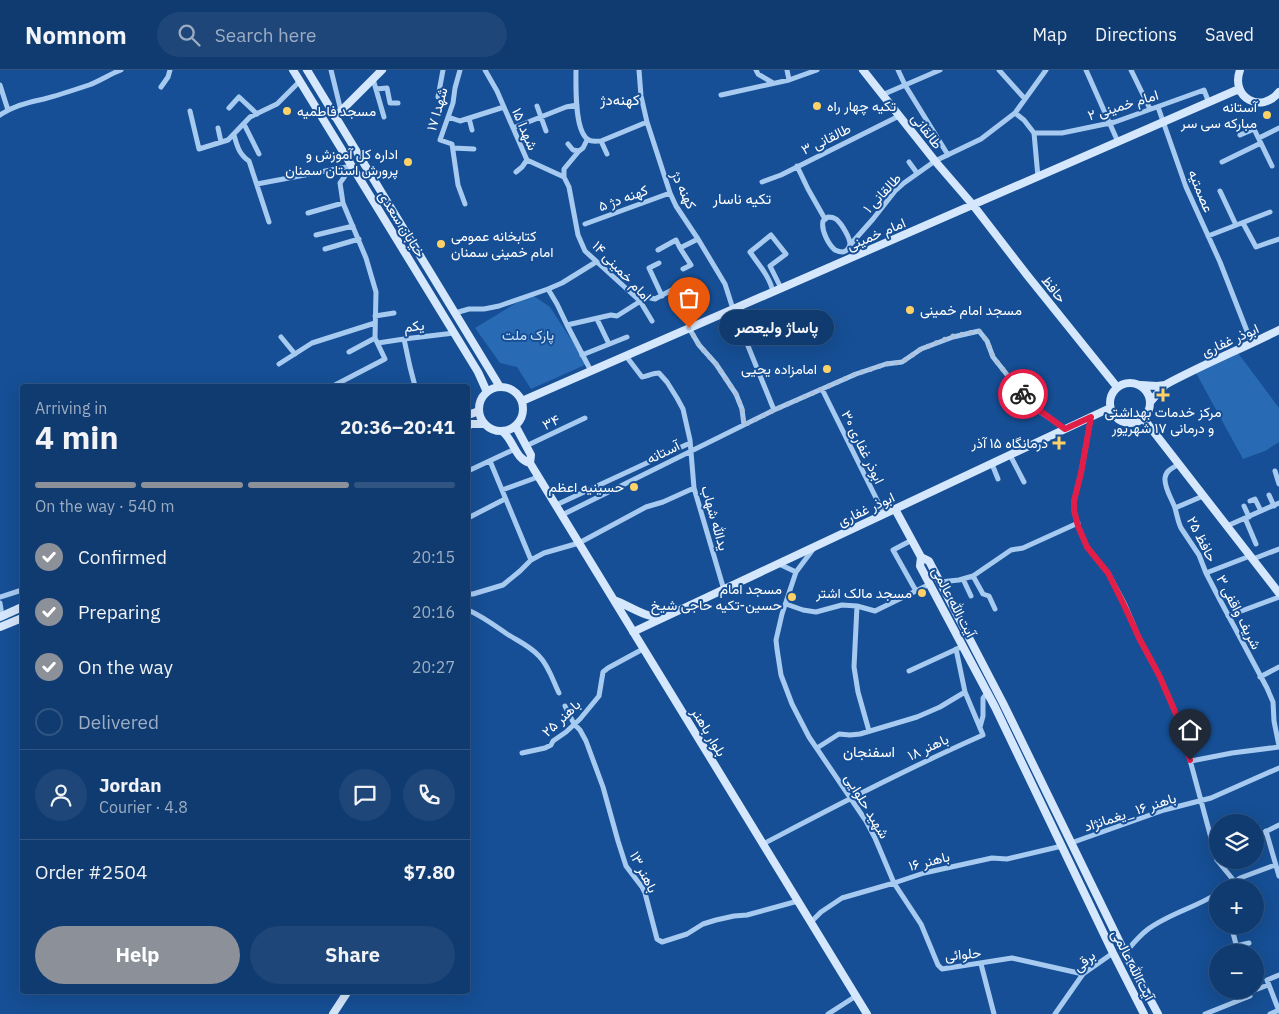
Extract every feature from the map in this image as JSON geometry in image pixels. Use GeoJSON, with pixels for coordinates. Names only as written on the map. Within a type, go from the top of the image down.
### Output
{"type":"FeatureCollection","features":[{"type":"Feature","properties":{"kind":"main road","name":"خیابان سعدی"},"geometry":{"type":"LineString","coordinates":[[293,70],[463,346],[487,392]]}},
{"type":"Feature","properties":{"kind":"main road","name":"خیابان سعدی"},"geometry":{"type":"LineString","coordinates":[[307,70],[338,114],[454,313],[500,387]]}},
{"type":"Feature","properties":{"kind":"main road","name":"طالقانی"},"geometry":{"type":"LineString","coordinates":[[863,70],[936,162],[973,205]]}},
{"type":"Feature","properties":{"kind":"main road"},"geometry":{"type":"LineString","coordinates":[[1240,70],[1238,76],[1239,89],[1248,100],[1262,103],[1278,97]]}},
{"type":"Feature","properties":{"kind":"main road"},"geometry":{"type":"LineString","coordinates":[[338,114],[380,71]]}},
{"type":"Feature","properties":{"kind":"main road","name":"امام خمینی"},"geometry":{"type":"LineString","coordinates":[[522,401],[1239,89]]}},
{"type":"Feature","properties":{"kind":"main road","name":"حافظ"},"geometry":{"type":"LineString","coordinates":[[973,205],[1030,280],[1117,387]]}},
{"type":"Feature","properties":{"kind":"main road","name":"ابوذر غفاری"},"geometry":{"type":"LineString","coordinates":[[1165,385],[1279,330]]}},
{"type":"Feature","properties":{"kind":"main road"},"geometry":{"type":"LineString","coordinates":[[463,346],[470,345],[471,341]]}},
{"type":"Feature","properties":{"kind":"main road"},"geometry":{"type":"LineString","coordinates":[[1141,385],[1149,395],[1150,408],[1147,413],[1138,422],[1132,423],[1119,420],[1114,416],[1110,408],[1110,398],[1117,387],[1129,382],[1141,385],[1165,385]]}},
{"type":"Feature","properties":{"kind":"main road"},"geometry":{"type":"LineString","coordinates":[[1150,401],[1165,385]]}},
{"type":"Feature","properties":{"kind":"main road"},"geometry":{"type":"LineString","coordinates":[[500,387],[513,390],[519,395],[524,408],[521,421],[516,427],[503,432],[489,429],[480,418],[479,411],[479,404],[487,392],[493,388],[500,387]]}},
{"type":"Feature","properties":{"kind":"main road","name":"ابوذر غفاری"},"geometry":{"type":"LineString","coordinates":[[633,632],[1110,408]]}},
{"type":"Feature","properties":{"kind":"main road"},"geometry":{"type":"LineString","coordinates":[[470,414],[479,411]]}},
{"type":"Feature","properties":{"kind":"main road"},"geometry":{"type":"LineString","coordinates":[[1143,418],[1279,593]]}},
{"type":"Feature","properties":{"kind":"main road"},"geometry":{"type":"LineString","coordinates":[[470,425],[484,424]]}},
{"type":"Feature","properties":{"kind":"main road"},"geometry":{"type":"LineString","coordinates":[[503,432],[509,437],[515,450],[524,461],[530,463],[531,455],[516,427]]}},
{"type":"Feature","properties":{"kind":"main road","name":"بلوار باهنر"},"geometry":{"type":"LineString","coordinates":[[530,463],[867,1014]]}},
{"type":"Feature","properties":{"kind":"main road"},"geometry":{"type":"LineString","coordinates":[[895,509],[921,557]]}},
{"type":"Feature","properties":{"kind":"main road","name":"آیت الله عالمی"},"geometry":{"type":"LineString","coordinates":[[1144,1014],[1062,846],[999,705],[930,561],[921,557],[920,566],[960,648],[987,693],[999,705],[1158,1014]]}},
{"type":"Feature","properties":{"kind":"main road"},"geometry":{"type":"LineString","coordinates":[[614,600],[651,617],[664,618]]}},
{"type":"Feature","properties":{"kind":"main road"},"geometry":{"type":"LineString","coordinates":[[1,616],[20,608]]}},
{"type":"Feature","properties":{"kind":"main road"},"geometry":{"type":"LineString","coordinates":[[0,627],[20,619]]}},
{"type":"Feature","properties":{"kind":"main road"},"geometry":{"type":"LineString","coordinates":[[333,1014],[346,994]]}},
{"type":"Feature","properties":{"kind":"street"},"geometry":{"type":"LineString","coordinates":[[0,115],[32,100],[92,84],[121,70]]}},
{"type":"Feature","properties":{"kind":"street"},"geometry":{"type":"LineString","coordinates":[[161,87],[168,77],[170,70]]}},
{"type":"Feature","properties":{"kind":"street"},"geometry":{"type":"LineString","coordinates":[[331,70],[338,114]]}},
{"type":"Feature","properties":{"kind":"street","name":"شهدا ۱۷"},"geometry":{"type":"LineString","coordinates":[[438,97],[443,70]]}},
{"type":"Feature","properties":{"kind":"street","name":"شهدا ۱۷"},"geometry":{"type":"LineString","coordinates":[[460,70],[454,103],[440,140],[452,144],[458,185],[464,204]]}},
{"type":"Feature","properties":{"kind":"street","name":"شهدا ۱۵"},"geometry":{"type":"LineString","coordinates":[[485,70],[498,91],[527,160],[564,177]]}},
{"type":"Feature","properties":{"kind":"street"},"geometry":{"type":"LineString","coordinates":[[576,70],[577,105],[581,132],[587,140],[601,141],[647,122]]}},
{"type":"Feature","properties":{"kind":"street","name":"کهنه دژ"},"geometry":{"type":"LineString","coordinates":[[639,70],[641,96],[647,122],[670,192],[676,206],[724,284],[774,410]]}},
{"type":"Feature","properties":{"kind":"street"},"geometry":{"type":"LineString","coordinates":[[756,70],[758,74],[773,83]]}},
{"type":"Feature","properties":{"kind":"street"},"geometry":{"type":"LineString","coordinates":[[787,70],[789,80]]}},
{"type":"Feature","properties":{"kind":"street"},"geometry":{"type":"LineString","coordinates":[[721,95],[789,80],[817,70]]}},
{"type":"Feature","properties":{"kind":"street"},"geometry":{"type":"LineString","coordinates":[[898,70],[905,85],[948,155]]}},
{"type":"Feature","properties":{"kind":"street"},"geometry":{"type":"LineString","coordinates":[[882,95],[940,70]]}},
{"type":"Feature","properties":{"kind":"street"},"geometry":{"type":"LineString","coordinates":[[999,70],[1025,99]]}},
{"type":"Feature","properties":{"kind":"street","name":"طالقانی ۱"},"geometry":{"type":"LineString","coordinates":[[850,245],[895,191],[917,173],[981,139],[1015,113],[1046,70]]}},
{"type":"Feature","properties":{"kind":"street"},"geometry":{"type":"LineString","coordinates":[[1086,70],[1118,142]]}},
{"type":"Feature","properties":{"kind":"street"},"geometry":{"type":"LineString","coordinates":[[1131,70],[1150,109]]}},
{"type":"Feature","properties":{"kind":"street"},"geometry":{"type":"LineString","coordinates":[[373,79],[384,116]]}},
{"type":"Feature","properties":{"kind":"street"},"geometry":{"type":"LineString","coordinates":[[190,111],[199,149],[228,140],[250,117],[277,104],[300,81]]}},
{"type":"Feature","properties":{"kind":"street"},"geometry":{"type":"LineString","coordinates":[[0,85],[8,110]]}},
{"type":"Feature","properties":{"kind":"street"},"geometry":{"type":"LineString","coordinates":[[376,89],[387,88],[390,103],[398,103]]}},
{"type":"Feature","properties":{"kind":"street","name":"امام خمینی ۲"},"geometry":{"type":"LineString","coordinates":[[1034,133],[1062,133],[1110,124],[1204,90],[1209,103]]}},
{"type":"Feature","properties":{"kind":"street"},"geometry":{"type":"LineString","coordinates":[[229,108],[239,97],[257,114]]}},
{"type":"Feature","properties":{"kind":"street"},"geometry":{"type":"LineString","coordinates":[[513,128],[566,107],[577,105]]}},
{"type":"Feature","properties":{"kind":"street"},"geometry":{"type":"LineString","coordinates":[[537,106],[546,131]]}},
{"type":"Feature","properties":{"kind":"street"},"geometry":{"type":"LineString","coordinates":[[448,117],[460,121],[504,107]]}},
{"type":"Feature","properties":{"kind":"street","name":"عصمتیه"},"geometry":{"type":"LineString","coordinates":[[1158,107],[1186,187],[1220,262],[1252,344]]}},
{"type":"Feature","properties":{"kind":"street"},"geometry":{"type":"LineString","coordinates":[[1015,113],[1024,120],[1034,133],[1038,177]]}},
{"type":"Feature","properties":{"kind":"street","name":"طالقانی ۳"},"geometry":{"type":"LineString","coordinates":[[762,182],[899,116]]}},
{"type":"Feature","properties":{"kind":"street"},"geometry":{"type":"LineString","coordinates":[[469,118],[472,130]]}},
{"type":"Feature","properties":{"kind":"street"},"geometry":{"type":"LineString","coordinates":[[244,124],[258,154]]}},
{"type":"Feature","properties":{"kind":"street"},"geometry":{"type":"LineString","coordinates":[[218,128],[221,142]]}},
{"type":"Feature","properties":{"kind":"street"},"geometry":{"type":"LineString","coordinates":[[1222,162],[1279,128]]}},
{"type":"Feature","properties":{"kind":"street"},"geometry":{"type":"LineString","coordinates":[[1240,135],[1254,129],[1272,166]]}},
{"type":"Feature","properties":{"kind":"street"},"geometry":{"type":"LineString","coordinates":[[234,135],[239,151],[249,161],[269,222]]}},
{"type":"Feature","properties":{"kind":"street"},"geometry":{"type":"LineString","coordinates":[[564,177],[564,170],[583,148],[587,140]]}},
{"type":"Feature","properties":{"kind":"street"},"geometry":{"type":"LineString","coordinates":[[601,141],[607,154]]}},
{"type":"Feature","properties":{"kind":"street"},"geometry":{"type":"LineString","coordinates":[[568,144],[573,150],[579,151]]}},
{"type":"Feature","properties":{"kind":"street"},"geometry":{"type":"LineString","coordinates":[[453,148],[474,149]]}},
{"type":"Feature","properties":{"kind":"street"},"geometry":{"type":"LineString","coordinates":[[516,172],[527,160]]}},
{"type":"Feature","properties":{"kind":"street"},"geometry":{"type":"LineString","coordinates":[[909,162],[917,173]]}},
{"type":"Feature","properties":{"kind":"street"},"geometry":{"type":"LineString","coordinates":[[256,184],[352,166]]}},
{"type":"Feature","properties":{"kind":"street"},"geometry":{"type":"LineString","coordinates":[[337,384],[386,359],[377,340],[375,323],[376,292],[359,239],[343,203],[340,182],[352,166]]}},
{"type":"Feature","properties":{"kind":"street"},"geometry":{"type":"LineString","coordinates":[[797,166],[826,219]]}},
{"type":"Feature","properties":{"kind":"street","name":"امام خمینی ۱۴"},"geometry":{"type":"LineString","coordinates":[[564,177],[569,188],[578,234],[585,252],[640,302],[652,321]]}},
{"type":"Feature","properties":{"kind":"street"},"geometry":{"type":"LineString","coordinates":[[1220,191],[1236,225]]}},
{"type":"Feature","properties":{"kind":"street","name":"کهنه دژ ۵"},"geometry":{"type":"LineString","coordinates":[[585,224],[670,192]]}},
{"type":"Feature","properties":{"kind":"street"},"geometry":{"type":"LineString","coordinates":[[308,213],[343,203]]}},
{"type":"Feature","properties":{"kind":"street"},"geometry":{"type":"LineString","coordinates":[[1208,236],[1270,212]]}},
{"type":"Feature","properties":{"kind":"street"},"geometry":{"type":"LineString","coordinates":[[833,217],[837,220],[850,239],[848,249],[843,252],[836,250],[825,235],[821,226],[826,219],[833,217]]}},
{"type":"Feature","properties":{"kind":"street"},"geometry":{"type":"LineString","coordinates":[[1243,223],[1256,247],[1279,239]]}},
{"type":"Feature","properties":{"kind":"street"},"geometry":{"type":"LineString","coordinates":[[316,234],[353,226]]}},
{"type":"Feature","properties":{"kind":"street"},"geometry":{"type":"LineString","coordinates":[[773,292],[763,270],[750,252],[771,235],[786,254],[770,266],[781,288]]}},
{"type":"Feature","properties":{"kind":"street"},"geometry":{"type":"LineString","coordinates":[[325,249],[359,239]]}},
{"type":"Feature","properties":{"kind":"street"},"geometry":{"type":"LineString","coordinates":[[680,248],[698,239]]}},
{"type":"Feature","properties":{"kind":"street"},"geometry":{"type":"LineString","coordinates":[[658,250],[676,240],[691,265],[683,269]]}},
{"type":"Feature","properties":{"kind":"street"},"geometry":{"type":"LineString","coordinates":[[454,313],[469,309],[499,306],[548,289],[562,283],[596,262]]}},
{"type":"Feature","properties":{"kind":"street"},"geometry":{"type":"LineString","coordinates":[[658,263],[649,268],[662,296]]}},
{"type":"Feature","properties":{"kind":"street"},"geometry":{"type":"LineString","coordinates":[[567,326],[611,315],[617,316],[648,297],[655,299],[682,285]]}},
{"type":"Feature","properties":{"kind":"street"},"geometry":{"type":"LineString","coordinates":[[548,289],[591,371]]}},
{"type":"Feature","properties":{"kind":"street"},"geometry":{"type":"LineString","coordinates":[[375,316],[394,313]]}},
{"type":"Feature","properties":{"kind":"street"},"geometry":{"type":"LineString","coordinates":[[597,320],[609,344]]}},
{"type":"Feature","properties":{"kind":"street"},"geometry":{"type":"LineString","coordinates":[[279,364],[312,343],[375,323]]}},
{"type":"Feature","properties":{"kind":"street"},"geometry":{"type":"LineString","coordinates":[[689,328],[699,345],[716,364],[736,394],[742,409],[744,425]]}},
{"type":"Feature","properties":{"kind":"street","name":"آستانه"},"geometry":{"type":"LineString","coordinates":[[562,515],[774,410],[856,374],[886,364],[902,362],[921,349],[953,336],[979,331],[987,341],[993,357],[1024,396],[1039,410],[1065,429]]}},
{"type":"Feature","properties":{"kind":"street","name":"یکم"},"geometry":{"type":"LineString","coordinates":[[349,352],[377,340],[404,339],[454,332]]}},
{"type":"Feature","properties":{"kind":"street"},"geometry":{"type":"LineString","coordinates":[[281,337],[296,354]]}},
{"type":"Feature","properties":{"kind":"street"},"geometry":{"type":"LineString","coordinates":[[582,355],[627,337]]}},
{"type":"Feature","properties":{"kind":"street"},"geometry":{"type":"LineString","coordinates":[[404,339],[415,384]]}},
{"type":"Feature","properties":{"kind":"street","name":"یدالله شهاب"},"geometry":{"type":"LineString","coordinates":[[626,356],[642,377],[659,373],[667,382],[683,409],[690,443],[694,488],[724,590]]}},
{"type":"Feature","properties":{"kind":"street"},"geometry":{"type":"LineString","coordinates":[[345,380],[347,384]]}},
{"type":"Feature","properties":{"kind":"street","name":"ابوذر غفاری ۳۰"},"geometry":{"type":"LineString","coordinates":[[822,389],[884,514]]}},
{"type":"Feature","properties":{"kind":"street"},"geometry":{"type":"LineString","coordinates":[[1091,417],[1074,501],[1074,510],[1087,547],[1108,573],[1159,675],[1180,723],[1209,831]]}},
{"type":"Feature","properties":{"kind":"street","name":"۳۴"},"geometry":{"type":"LineString","coordinates":[[526,446],[585,418]]}},
{"type":"Feature","properties":{"kind":"street","name":"آستانه"},"geometry":{"type":"LineString","coordinates":[[556,505],[690,443]]}},
{"type":"Feature","properties":{"kind":"street"},"geometry":{"type":"LineString","coordinates":[[470,470],[515,450]]}},
{"type":"Feature","properties":{"kind":"street"},"geometry":{"type":"LineString","coordinates":[[1010,455],[1024,482]]}},
{"type":"Feature","properties":{"kind":"street"},"geometry":{"type":"LineString","coordinates":[[490,462],[531,560]]}},
{"type":"Feature","properties":{"kind":"street"},"geometry":{"type":"LineString","coordinates":[[992,464],[998,479]]}},
{"type":"Feature","properties":{"kind":"street","name":"حافظ ۲۵"},"geometry":{"type":"LineString","coordinates":[[1179,464],[1169,470],[1165,476],[1165,484],[1181,528],[1199,555],[1206,573]]}},
{"type":"Feature","properties":{"kind":"street"},"geometry":{"type":"LineString","coordinates":[[1275,471],[1279,484]]}},
{"type":"Feature","properties":{"kind":"street"},"geometry":{"type":"LineString","coordinates":[[502,490],[538,477]]}},
{"type":"Feature","properties":{"kind":"street"},"geometry":{"type":"LineString","coordinates":[[470,594],[503,584],[531,560],[579,543],[646,507],[663,502],[694,488]]}},
{"type":"Feature","properties":{"kind":"street"},"geometry":{"type":"LineString","coordinates":[[1227,526],[1276,504],[1269,494]]}},
{"type":"Feature","properties":{"kind":"street"},"geometry":{"type":"LineString","coordinates":[[1175,508],[1203,496]]}},
{"type":"Feature","properties":{"kind":"street"},"geometry":{"type":"LineString","coordinates":[[470,517],[506,499]]}},
{"type":"Feature","properties":{"kind":"street"},"geometry":{"type":"LineString","coordinates":[[1250,501],[1255,499],[1261,511]]}},
{"type":"Feature","properties":{"kind":"street"},"geometry":{"type":"LineString","coordinates":[[1244,506],[1256,544]]}},
{"type":"Feature","properties":{"kind":"street"},"geometry":{"type":"LineString","coordinates":[[940,582],[973,576],[1011,550],[1023,548],[1078,523]]}},
{"type":"Feature","properties":{"kind":"street"},"geometry":{"type":"LineString","coordinates":[[912,540],[893,550],[916,591]]}},
{"type":"Feature","properties":{"kind":"street","name":"شهید حلوایی"},"geometry":{"type":"LineString","coordinates":[[814,547],[796,572],[776,640],[781,675],[792,704],[810,737],[866,821],[894,883]]}},
{"type":"Feature","properties":{"kind":"street"},"geometry":{"type":"LineString","coordinates":[[1206,573],[1279,549]]}},
{"type":"Feature","properties":{"kind":"street"},"geometry":{"type":"LineString","coordinates":[[779,564],[796,572]]}},
{"type":"Feature","properties":{"kind":"street","name":"شریف واقفی ۳"},"geometry":{"type":"LineString","coordinates":[[1206,573],[1273,702],[1274,721],[1279,746]]}},
{"type":"Feature","properties":{"kind":"street"},"geometry":{"type":"LineString","coordinates":[[973,576],[983,594],[988,596],[995,609]]}},
{"type":"Feature","properties":{"kind":"street"},"geometry":{"type":"LineString","coordinates":[[963,579],[971,596]]}},
{"type":"Feature","properties":{"kind":"street"},"geometry":{"type":"LineString","coordinates":[[786,604],[816,612],[842,605],[857,606],[875,611],[930,584]]}},
{"type":"Feature","properties":{"kind":"street"},"geometry":{"type":"LineString","coordinates":[[0,597],[20,591]]}},
{"type":"Feature","properties":{"kind":"street"},"geometry":{"type":"LineString","coordinates":[[1228,616],[1279,597]]}},
{"type":"Feature","properties":{"kind":"street"},"geometry":{"type":"LineString","coordinates":[[0,604],[1,616]]}},
{"type":"Feature","properties":{"kind":"street"},"geometry":{"type":"LineString","coordinates":[[857,606],[854,667],[858,692],[869,731]]}},
{"type":"Feature","properties":{"kind":"street"},"geometry":{"type":"LineString","coordinates":[[470,611],[536,652],[546,665],[559,693]]}},
{"type":"Feature","properties":{"kind":"street"},"geometry":{"type":"LineString","coordinates":[[910,671],[960,648],[965,692],[980,728]]}},
{"type":"Feature","properties":{"kind":"street","name":"باهنر ۲۵"},"geometry":{"type":"LineString","coordinates":[[522,753],[551,745],[553,741],[574,724],[598,696],[600,679],[603,672],[644,649]]}},
{"type":"Feature","properties":{"kind":"street"},"geometry":{"type":"LineString","coordinates":[[1260,676],[1279,667]]}},
{"type":"Feature","properties":{"kind":"street"},"geometry":{"type":"LineString","coordinates":[[817,748],[839,734],[850,735],[869,731],[917,717],[940,707],[965,692]]}},
{"type":"Feature","properties":{"kind":"street"},"geometry":{"type":"LineString","coordinates":[[980,728],[983,716],[983,698],[987,693]]}},
{"type":"Feature","properties":{"kind":"street","name":"باهنر ۱۳"},"geometry":{"type":"LineString","coordinates":[[565,706],[586,742],[603,787],[626,866],[645,893],[657,939],[662,942],[687,934],[703,924],[746,915],[798,900]]}},
{"type":"Feature","properties":{"kind":"street","name":"باهنر ۱۸"},"geometry":{"type":"LineString","coordinates":[[763,844],[931,757],[983,734],[980,728]]}},
{"type":"Feature","properties":{"kind":"street"},"geometry":{"type":"LineString","coordinates":[[1190,760],[1279,746]]}},
{"type":"Feature","properties":{"kind":"street","name":"باهنر ۱۶ _یغمانژاد"},"geometry":{"type":"LineString","coordinates":[[1071,843],[1164,810],[1200,802],[1279,768]]}},
{"type":"Feature","properties":{"kind":"street"},"geometry":{"type":"LineString","coordinates":[[1279,825],[1266,831],[1279,876]]}},
{"type":"Feature","properties":{"kind":"street","name":"باهنر ۱۶"},"geometry":{"type":"LineString","coordinates":[[810,922],[842,898],[924,873],[992,858],[1006,859],[1062,846]]}},
{"type":"Feature","properties":{"kind":"street"},"geometry":{"type":"LineString","coordinates":[[1239,879],[1275,865]]}},
{"type":"Feature","properties":{"kind":"street"},"geometry":{"type":"LineString","coordinates":[[1224,869],[1233,879]]}},
{"type":"Feature","properties":{"kind":"street","name":"حلوائی"},"geometry":{"type":"LineString","coordinates":[[894,883],[921,924],[938,965],[942,970],[1012,958],[1082,974]]}},
{"type":"Feature","properties":{"kind":"street"},"geometry":{"type":"LineString","coordinates":[[1125,953],[1134,941],[1147,930],[1165,919],[1209,899]]}},
{"type":"Feature","properties":{"kind":"street"},"geometry":{"type":"LineString","coordinates":[[1245,944],[1249,943]]}},
{"type":"Feature","properties":{"kind":"street","name":"برقی"},"geometry":{"type":"LineString","coordinates":[[1056,1014],[1082,974],[1113,953]]}},
{"type":"Feature","properties":{"kind":"street"},"geometry":{"type":"LineString","coordinates":[[981,964],[994,1014]]}},
{"type":"Feature","properties":{"kind":"street"},"geometry":{"type":"LineString","coordinates":[[1270,1014],[1278,1007],[1267,980],[1279,975]]}},
{"type":"Feature","properties":{"kind":"street"},"geometry":{"type":"LineString","coordinates":[[1264,985],[1268,984]]}},
{"type":"Feature","properties":{"kind":"street"},"geometry":{"type":"LineString","coordinates":[[828,1014],[856,996]]}},
{"type":"Feature","properties":{"kind":"street"},"geometry":{"type":"LineString","coordinates":[[1205,1014],[1242,999]]}},
{"type":"Feature","properties":{"kind":"green space","name":"پارک ملت"},"geometry":{"type":"Polygon","coordinates":[[[531,294],[550,307],[587,364],[531,389],[517,367],[500,363],[475,328],[531,294]]]}},
{"type":"Feature","properties":{"kind":"green space"},"geometry":{"type":"Polygon","coordinates":[[[1238,353],[1279,408],[1279,442],[1265,451],[1243,459],[1196,373],[1238,353]]]}},
{"type":"Feature","properties":{"kind":"way so far"},"geometry":{"type":"LineString","coordinates":[[689,328],[699,345],[724,374],[736,394],[742,409],[744,425],[856,374],[886,364],[902,362],[921,349],[953,336],[979,331],[987,341],[993,357],[1023,394]]}},
{"type":"Feature","properties":{"kind":"place","name":"تکیه چهار راه"},"geometry":{"type":"Point","coordinates":[817,106]}},
{"type":"Feature","properties":{"kind":"place","name":"مسجد فاطمیه"},"geometry":{"type":"Point","coordinates":[287,111]}},
{"type":"Feature","properties":{"kind":"place","name":"آستانه مبارکه سی سر"},"geometry":{"type":"Point","coordinates":[1267,115]}},
{"type":"Feature","properties":{"kind":"place","name":"اداره کل آموزش و پرورش استان سمنان"},"geometry":{"type":"Point","coordinates":[408,162]}},
{"type":"Feature","properties":{"kind":"place","name":"کتابخانه عمومی امام خمینی سمنان"},"geometry":{"type":"Point","coordinates":[441,244]}},
{"type":"Feature","properties":{"kind":"place","name":"مسجد امام خمینی"},"geometry":{"type":"Point","coordinates":[910,310]}},
{"type":"Feature","properties":{"kind":"place","name":"پاساژ ولیعصر"},"geometry":{"type":"Point","coordinates":[689,328]}},
{"type":"Feature","properties":{"kind":"place","name":"امامزاده یحیی"},"geometry":{"type":"Point","coordinates":[827,369]}},
{"type":"Feature","properties":{"kind":"place","name":"مرکز خدمات بهداشتی و درمانی ۱۷ شهریور"},"geometry":{"type":"Point","coordinates":[1163,395]}},
{"type":"Feature","properties":{"kind":"place","name":"درمانگاه ۱۵ آذر"},"geometry":{"type":"Point","coordinates":[1059,443]}},
{"type":"Feature","properties":{"kind":"place","name":"حسینیه اعظم"},"geometry":{"type":"Point","coordinates":[634,487]}},
{"type":"Feature","properties":{"kind":"place","name":"مسجد مالک اشتر"},"geometry":{"type":"Point","coordinates":[922,593]}},
{"type":"Feature","properties":{"kind":"place","name":"مسجد امام حسین-تکیه حاجی شیخ"},"geometry":{"type":"Point","coordinates":[792,597]}},
{"type":"Feature","properties":{"kind":"district","name":"کهنه‌دژ"},"geometry":{"type":"Point","coordinates":[620,100]}},
{"type":"Feature","properties":{"kind":"district","name":"تکیه ناسار"},"geometry":{"type":"Point","coordinates":[742,199]}},
{"type":"Feature","properties":{"kind":"district","name":"اسفنجان"},"geometry":{"type":"Point","coordinates":[869,752]}},
{"type":"Feature","properties":{"kind":"route"},"geometry":{"type":"LineString","coordinates":[[1023,394],[1039,410],[1065,429],[1091,417],[1074,501],[1078,526],[1087,547],[1108,573],[1159,675],[1180,723],[1190,760]]}}]}
